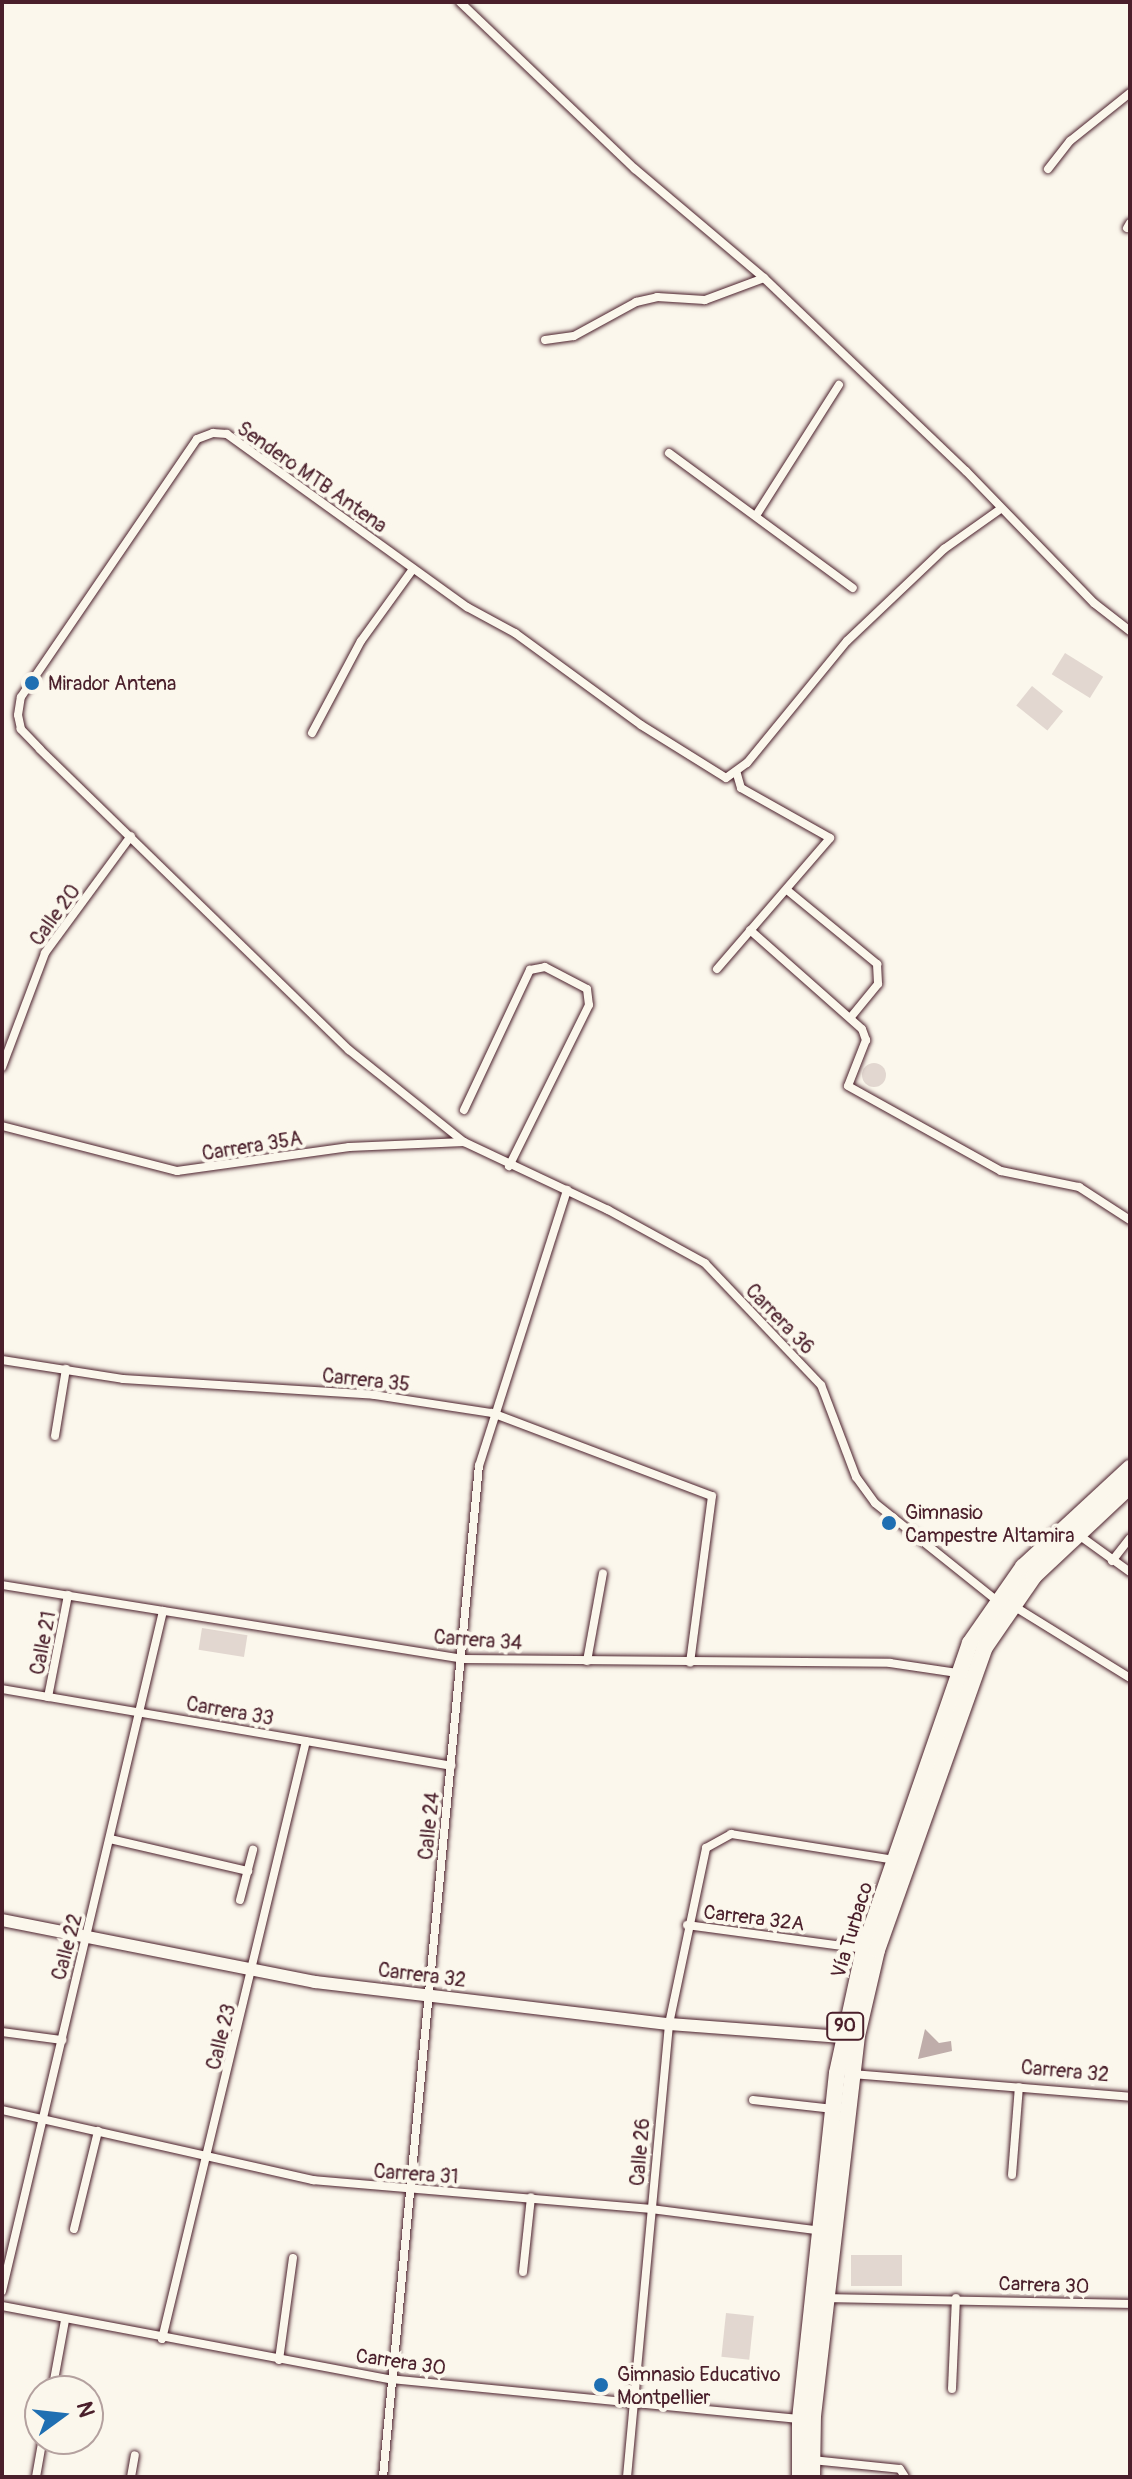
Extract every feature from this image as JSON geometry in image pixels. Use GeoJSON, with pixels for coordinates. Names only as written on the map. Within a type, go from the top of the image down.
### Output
{"type":"FeatureCollection","features":[{"type":"Feature","properties":{"kind":"highway","name":"Vía Turbaco"},"geometry":{"type":"LineString","coordinates":[[827,2231],[833,2109],[843,2037],[864,1949],[957,1673],[1045,1543],[1130,1468]]}},
{"type":"Feature","properties":{"kind":"highway","name":"Vía Turbaco"},"geometry":{"type":"LineString","coordinates":[[800,2477],[800,2419],[827,2231],[852,2074],[877,1950],[973,1674],[1004,1603],[1130,1486]]}},
{"type":"Feature","properties":{"kind":"highway","name":"Vía Turbaco"},"geometry":{"type":"LineString","coordinates":[[812,2468],[819,2298]]}},
{"type":"Feature","properties":{"kind":"street"},"geometry":{"type":"LineString","coordinates":[[460,2],[635,169],[764,278],[966,471],[999,510],[1094,603],[1130,631]]}},
{"type":"Feature","properties":{"kind":"street"},"geometry":{"type":"LineString","coordinates":[[1048,169],[1070,141],[1130,93]]}},
{"type":"Feature","properties":{"kind":"street"},"geometry":{"type":"LineString","coordinates":[[545,340],[574,336],[636,302],[657,297],[705,300],[764,278]]}},
{"type":"Feature","properties":{"kind":"street"},"geometry":{"type":"LineString","coordinates":[[757,514],[839,385]]}},
{"type":"Feature","properties":{"kind":"street","name":"Sendero MTB Antena"},"geometry":{"type":"LineString","coordinates":[[464,1142],[349,1050],[21,729],[18,715],[21,697],[197,439],[227,434],[413,569],[515,633],[705,766],[726,778],[737,774]]}},
{"type":"Feature","properties":{"kind":"street"},"geometry":{"type":"LineString","coordinates":[[669,453],[757,514],[853,588]]}},
{"type":"Feature","properties":{"kind":"street"},"geometry":{"type":"LineString","coordinates":[[717,969],[830,838],[741,788],[737,774],[847,641],[944,549],[999,510]]}},
{"type":"Feature","properties":{"kind":"street"},"geometry":{"type":"LineString","coordinates":[[312,733],[361,641],[413,569]]}},
{"type":"Feature","properties":{"kind":"street","name":"Calle 20"},"geometry":{"type":"LineString","coordinates":[[2,1067],[45,953],[131,836]]}},
{"type":"Feature","properties":{"kind":"street"},"geometry":{"type":"LineString","coordinates":[[787,890],[877,964],[878,984],[851,1017]]}},
{"type":"Feature","properties":{"kind":"street"},"geometry":{"type":"LineString","coordinates":[[750,930],[851,1017],[866,1040],[848,1086],[1001,1171],[1079,1187],[1130,1220]]}},
{"type":"Feature","properties":{"kind":"street"},"geometry":{"type":"LineString","coordinates":[[464,1110],[530,970],[545,967],[587,989],[589,1005],[509,1166]]}},
{"type":"Feature","properties":{"kind":"street","name":"Carrera 35A"},"geometry":{"type":"LineString","coordinates":[[2,1126],[186,1171],[349,1147],[464,1142]]}},
{"type":"Feature","properties":{"kind":"street","name":"Carrera 36"},"geometry":{"type":"LineString","coordinates":[[464,1142],[509,1166],[567,1190],[705,1263],[821,1385],[856,1477],[875,1503],[1004,1603]]}},
{"type":"Feature","properties":{"kind":"street","name":"Calle 24"},"geometry":{"type":"LineString","coordinates":[[383,2477],[479,1466],[492,1413],[567,1190]]}},
{"type":"Feature","properties":{"kind":"street","name":"Carrera 35"},"geometry":{"type":"LineString","coordinates":[[2,1360],[123,1379],[374,1395],[492,1413],[712,1496],[690,1663]]}},
{"type":"Feature","properties":{"kind":"street"},"geometry":{"type":"LineString","coordinates":[[55,1436],[66,1369]]}},
{"type":"Feature","properties":{"kind":"street"},"geometry":{"type":"LineString","coordinates":[[1076,1533],[1130,1572]]}},
{"type":"Feature","properties":{"kind":"street"},"geometry":{"type":"LineString","coordinates":[[1112,1561],[1126,1551],[1130,1538]]}},
{"type":"Feature","properties":{"kind":"street"},"geometry":{"type":"LineString","coordinates":[[587,1661],[603,1573]]}},
{"type":"Feature","properties":{"kind":"street","name":"Carrera 34"},"geometry":{"type":"LineString","coordinates":[[2,1585],[462,1659],[890,1663],[957,1673]]}},
{"type":"Feature","properties":{"kind":"street","name":"Calle 21"},"geometry":{"type":"LineString","coordinates":[[48,1697],[68,1595]]}},
{"type":"Feature","properties":{"kind":"street"},"geometry":{"type":"LineString","coordinates":[[1004,1603],[1130,1678]]}},
{"type":"Feature","properties":{"kind":"street","name":"Calle 22"},"geometry":{"type":"LineString","coordinates":[[2,2291],[163,1611]]}},
{"type":"Feature","properties":{"kind":"street","name":"Carrera 33"},"geometry":{"type":"LineString","coordinates":[[2,1689],[451,1766]]}},
{"type":"Feature","properties":{"kind":"street","name":"Calle 23"},"geometry":{"type":"LineString","coordinates":[[162,2339],[254,1971],[306,1741]]}},
{"type":"Feature","properties":{"kind":"street","name":"Calle 26"},"geometry":{"type":"LineString","coordinates":[[627,2477],[669,2024],[687,1925],[706,1848],[716,1838],[731,1834],[895,1860]]}},
{"type":"Feature","properties":{"kind":"street"},"geometry":{"type":"LineString","coordinates":[[110,1839],[248,1871]]}},
{"type":"Feature","properties":{"kind":"street"},"geometry":{"type":"LineString","coordinates":[[240,1900],[253,1850]]}},
{"type":"Feature","properties":{"kind":"street","name":"Carrera 32"},"geometry":{"type":"LineString","coordinates":[[2,1920],[254,1971],[427,1996],[669,2024],[843,2037]]}},
{"type":"Feature","properties":{"kind":"street","name":"Carrera 32A"},"geometry":{"type":"LineString","coordinates":[[687,1925],[864,1949]]}},
{"type":"Feature","properties":{"kind":"street"},"geometry":{"type":"LineString","coordinates":[[2,2032],[62,2040]]}},
{"type":"Feature","properties":{"kind":"street","name":"Carrera 32"},"geometry":{"type":"LineString","coordinates":[[852,2074],[1130,2097]]}},
{"type":"Feature","properties":{"kind":"street"},"geometry":{"type":"LineString","coordinates":[[1012,2175],[1019,2087]]}},
{"type":"Feature","properties":{"kind":"street"},"geometry":{"type":"LineString","coordinates":[[753,2100],[833,2109]]}},
{"type":"Feature","properties":{"kind":"street","name":"Carrera 31"},"geometry":{"type":"LineString","coordinates":[[2,2110],[313,2180],[411,2192],[531,2197],[827,2231]]}},
{"type":"Feature","properties":{"kind":"street"},"geometry":{"type":"LineString","coordinates":[[74,2229],[98,2131]]}},
{"type":"Feature","properties":{"kind":"street"},"geometry":{"type":"LineString","coordinates":[[523,2272],[531,2197]]}},
{"type":"Feature","properties":{"kind":"street"},"geometry":{"type":"LineString","coordinates":[[279,2360],[293,2258]]}},
{"type":"Feature","properties":{"kind":"street","name":"Carrera 30"},"geometry":{"type":"LineString","coordinates":[[819,2298],[956,2298],[1130,2304]]}},
{"type":"Feature","properties":{"kind":"street"},"geometry":{"type":"LineString","coordinates":[[952,2389],[956,2298]]}},
{"type":"Feature","properties":{"kind":"street","name":"Carrera 30"},"geometry":{"type":"LineString","coordinates":[[2,2306],[162,2339],[390,2379],[800,2419]]}},
{"type":"Feature","properties":{"kind":"street"},"geometry":{"type":"LineString","coordinates":[[55,2375],[65,2320]]}},
{"type":"Feature","properties":{"kind":"street"},"geometry":{"type":"LineString","coordinates":[[36,2477],[40,2455]]}},
{"type":"Feature","properties":{"kind":"street"},"geometry":{"type":"LineString","coordinates":[[131,2477],[135,2455]]}},
{"type":"Feature","properties":{"kind":"street"},"geometry":{"type":"LineString","coordinates":[[812,2468],[900,2469],[905,2477]]}},
{"type":"Feature","properties":{"kind":"shaded area"},"geometry":{"type":"Polygon","coordinates":[[[1065,653],[1103,677],[1090,698],[1052,674],[1065,653]]]}},
{"type":"Feature","properties":{"kind":"shaded area"},"geometry":{"type":"Polygon","coordinates":[[[1032,686],[1063,711],[1047,731],[1016,705],[1032,686]]]}},
{"type":"Feature","properties":{"kind":"shaded area"},"geometry":{"type":"Polygon","coordinates":[[[874,1063],[885,1070],[886,1075],[879,1086],[874,1087],[863,1080],[862,1075],[869,1064],[874,1063]]]}},
{"type":"Feature","properties":{"kind":"shaded area"},"geometry":{"type":"Polygon","coordinates":[[[202,1628],[247,1635],[244,1657],[199,1650],[202,1628]]]}},
{"type":"Feature","properties":{"kind":"shaded area"},"geometry":{"type":"Polygon","coordinates":[[[925,2029],[939,2043],[951,2041],[952,2051],[918,2059],[925,2029]]]}},
{"type":"Feature","properties":{"kind":"shaded area"},"geometry":{"type":"Polygon","coordinates":[[[851,2255],[902,2255],[902,2286],[851,2286],[851,2255]]]}},
{"type":"Feature","properties":{"kind":"shaded area"},"geometry":{"type":"Polygon","coordinates":[[[726,2313],[754,2316],[749,2360],[721,2357],[726,2313]]]}},
{"type":"Feature","properties":{"kind":"place","name":"Mirador Antena"},"geometry":{"type":"Point","coordinates":[32,683]}},
{"type":"Feature","properties":{"kind":"place","name":"Gimnasio Campestre Altamira"},"geometry":{"type":"Point","coordinates":[889,1523]}},
{"type":"Feature","properties":{"kind":"place","name":"Gimnasio Educativo Montpellier"},"geometry":{"type":"Point","coordinates":[601,2385]}}]}
